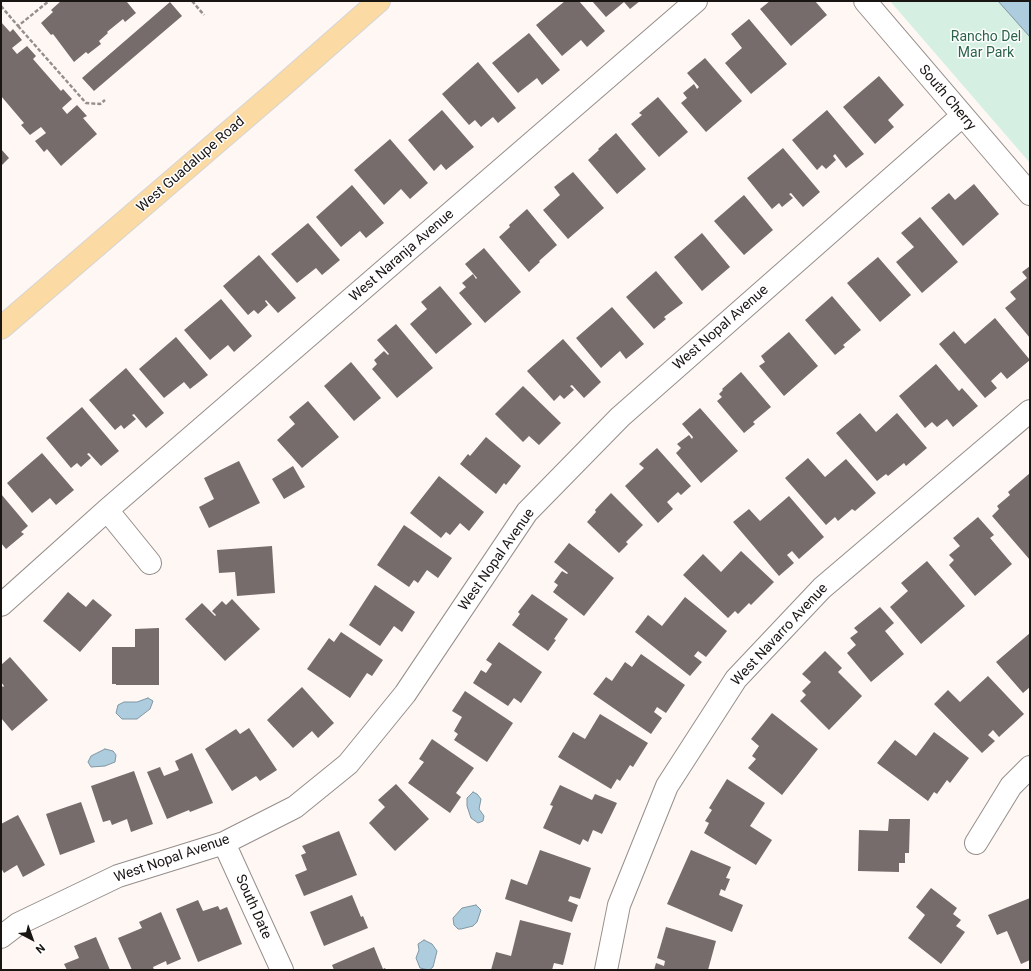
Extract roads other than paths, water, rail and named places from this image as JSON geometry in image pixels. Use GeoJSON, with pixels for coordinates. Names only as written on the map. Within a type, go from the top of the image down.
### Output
{"type":"FeatureCollection","features":[{"type":"Feature","properties":{"kind":"main road","name":"West Guadalupe Road"},"geometry":{"type":"LineString","coordinates":[[1,328],[379,1]]}},
{"type":"Feature","properties":{"kind":"street","name":"West Naranja Avenue"},"geometry":{"type":"LineString","coordinates":[[1,605],[107,510],[696,1]]}},
{"type":"Feature","properties":{"kind":"street","name":"South Cherry"},"geometry":{"type":"LineString","coordinates":[[865,1],[1030,194]]}},
{"type":"Feature","properties":{"kind":"street","name":"West Nopal Avenue"},"geometry":{"type":"LineString","coordinates":[[1,937],[18,924],[118,876],[224,843],[294,808],[348,764],[405,694],[527,512],[620,417],[962,116]]}},
{"type":"Feature","properties":{"kind":"street","name":"West Navarro Avenue"},"geometry":{"type":"LineString","coordinates":[[606,970],[619,905],[667,786],[736,679],[822,588],[1030,411]]}},
{"type":"Feature","properties":{"kind":"street"},"geometry":{"type":"LineString","coordinates":[[107,510],[150,564]]}},
{"type":"Feature","properties":{"kind":"street"},"geometry":{"type":"LineString","coordinates":[[976,842],[1011,786],[1030,767]]}},
{"type":"Feature","properties":{"kind":"street","name":"South Date"},"geometry":{"type":"LineString","coordinates":[[224,843],[282,970]]}},
{"type":"Feature","properties":{"kind":"water"},"geometry":{"type":"Polygon","coordinates":[[[998,1],[1030,1],[1030,37],[998,1]]]}},
{"type":"Feature","properties":{"kind":"water"},"geometry":{"type":"Polygon","coordinates":[[[148,698],[153,701],[150,709],[137,719],[122,719],[116,713],[118,705],[124,702],[137,702],[148,698]]]}},
{"type":"Feature","properties":{"kind":"water"},"geometry":{"type":"Polygon","coordinates":[[[105,749],[113,751],[116,755],[115,762],[105,766],[91,767],[88,762],[91,756],[105,749]]]}},
{"type":"Feature","properties":{"kind":"water"},"geometry":{"type":"Polygon","coordinates":[[[473,792],[481,799],[479,809],[484,816],[483,821],[478,823],[471,818],[467,806],[467,798],[473,792]]]}},
{"type":"Feature","properties":{"kind":"water"},"geometry":{"type":"Polygon","coordinates":[[[476,905],[481,910],[477,922],[473,926],[458,929],[454,925],[453,918],[462,908],[476,905]]]}},
{"type":"Feature","properties":{"kind":"water"},"geometry":{"type":"Polygon","coordinates":[[[424,940],[432,944],[437,951],[433,967],[429,970],[420,968],[416,958],[419,950],[418,944],[424,940]]]}},
{"type":"Feature","properties":{"kind":"park label","name":"Rancho Del Mar Park"},"geometry":{"type":"Point","coordinates":[986,46]}}]}
